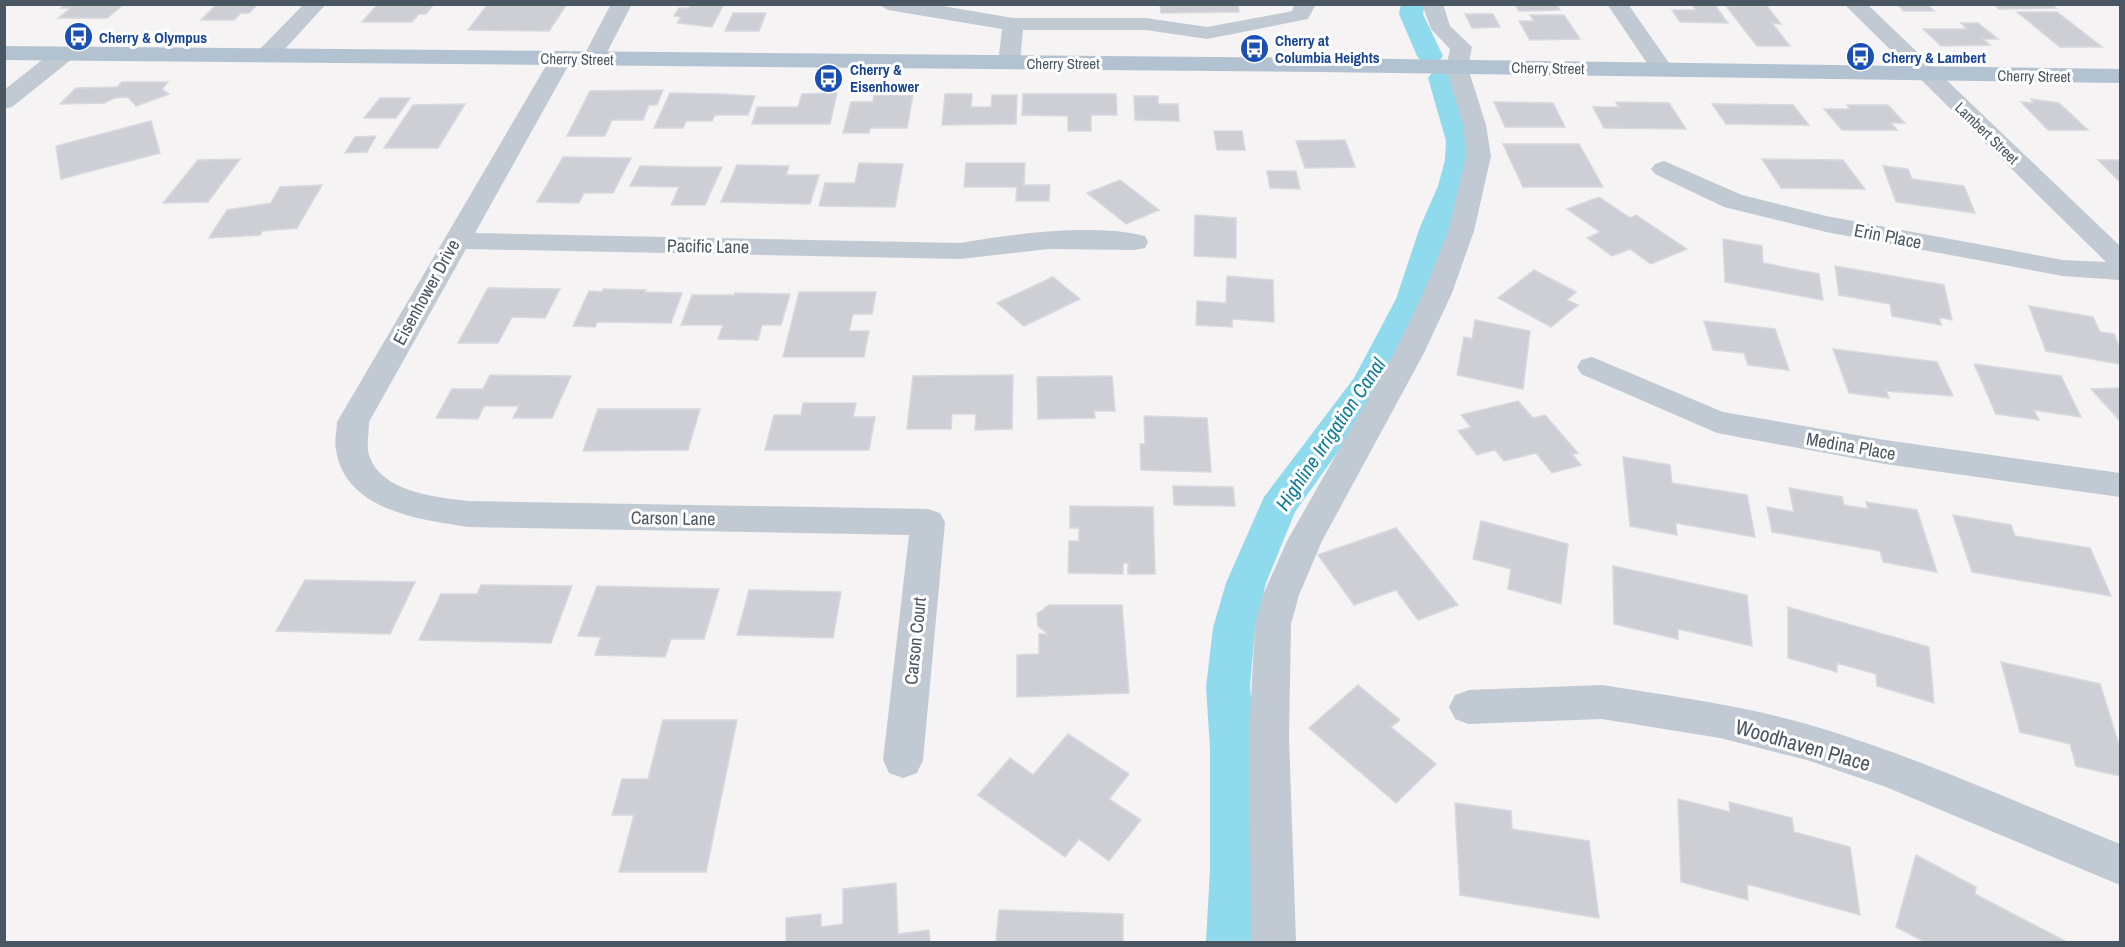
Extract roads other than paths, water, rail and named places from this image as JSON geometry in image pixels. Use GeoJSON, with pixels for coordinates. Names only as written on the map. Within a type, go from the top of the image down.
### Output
{"type":"FeatureCollection","features":[{"type":"Feature","properties":{"kind":"main road","name":"Cherry Street"},"geometry":{"type":"LineString","coordinates":[[4,52],[2121,76]]}},
{"type":"Feature","properties":{"kind":"street"},"geometry":{"type":"LineString","coordinates":[[267,55],[316,4]]}},
{"type":"Feature","properties":{"kind":"street"},"geometry":{"type":"LineString","coordinates":[[593,59],[621,4]]}},
{"type":"Feature","properties":{"kind":"street"},"geometry":{"type":"LineString","coordinates":[[888,4],[971,11],[1013,24],[1102,14],[1207,33],[1292,18],[1301,15],[1306,4]]}},
{"type":"Feature","properties":{"kind":"street"},"geometry":{"type":"LineString","coordinates":[[1273,942],[1275,887],[1269,701],[1273,663],[1272,627],[1307,531],[1418,335],[1457,248],[1479,155],[1472,111],[1456,67],[1461,47],[1443,34],[1435,19],[1432,4]]}},
{"type":"Feature","properties":{"kind":"street"},"geometry":{"type":"LineString","coordinates":[[1617,4],[1664,70]]}},
{"type":"Feature","properties":{"kind":"street","name":"Lambert Street"},"geometry":{"type":"LineString","coordinates":[[1854,4],[1924,75],[2121,261]]}},
{"type":"Feature","properties":{"kind":"street"},"geometry":{"type":"LineString","coordinates":[[1009,63],[1013,24]]}},
{"type":"Feature","properties":{"kind":"street"},"geometry":{"type":"LineString","coordinates":[[1207,33],[1212,64]]}},
{"type":"Feature","properties":{"kind":"street"},"geometry":{"type":"LineString","coordinates":[[4,102],[64,54]]}},
{"type":"Feature","properties":{"kind":"street","name":"Eisenhower Drive"},"geometry":{"type":"LineString","coordinates":[[419,507],[385,495],[362,474],[352,452],[353,422],[561,59]]}},
{"type":"Feature","properties":{"kind":"street","name":"Erin Place"},"geometry":{"type":"LineString","coordinates":[[1664,169],[1733,201],[1826,224],[2064,268],[2121,272]]}},
{"type":"Feature","properties":{"kind":"street","name":"Pacific Lane"},"geometry":{"type":"LineString","coordinates":[[455,241],[960,251],[997,244],[1077,238],[1135,242]]}},
{"type":"Feature","properties":{"kind":"street","name":"Medina Place"},"geometry":{"type":"LineString","coordinates":[[1592,367],[1717,422],[1885,452],[2121,486]]}},
{"type":"Feature","properties":{"kind":"street","name":"Carson Lane"},"geometry":{"type":"LineString","coordinates":[[419,507],[468,514],[513,516],[928,522]]}},
{"type":"Feature","properties":{"kind":"street","name":"Carson Court"},"geometry":{"type":"LineString","coordinates":[[903,760],[928,522]]}},
{"type":"Feature","properties":{"kind":"street","name":"Woodhaven Place"},"geometry":{"type":"LineString","coordinates":[[1469,707],[1602,702],[1720,722],[1807,742],[1895,772],[2121,865]]}},
{"type":"Feature","properties":{"kind":"waterway","name":"Highline Irrigation Canal"},"geometry":{"type":"LineString","coordinates":[[1413,4],[1411,14],[1430,56]]}},
{"type":"Feature","properties":{"kind":"waterway","name":"Highline Irrigation Canal"},"geometry":{"type":"LineString","coordinates":[[1231,942],[1235,869],[1233,749],[1228,687],[1234,628],[1246,583],[1278,507],[1369,383],[1412,299],[1435,227],[1453,186],[1459,160],[1460,141],[1441,78]]}},
{"type":"Feature","properties":{"kind":"place","name":"Cherry & Olympus"},"geometry":{"type":"Point","coordinates":[78,37]}},
{"type":"Feature","properties":{"kind":"place","name":"Cherry at Columbia Heights"},"geometry":{"type":"Point","coordinates":[1254,49]}},
{"type":"Feature","properties":{"kind":"place","name":"Cherry & Lambert"},"geometry":{"type":"Point","coordinates":[1861,57]}},
{"type":"Feature","properties":{"kind":"place","name":"Cherry & Eisenhower"},"geometry":{"type":"Point","coordinates":[829,78]}}]}
